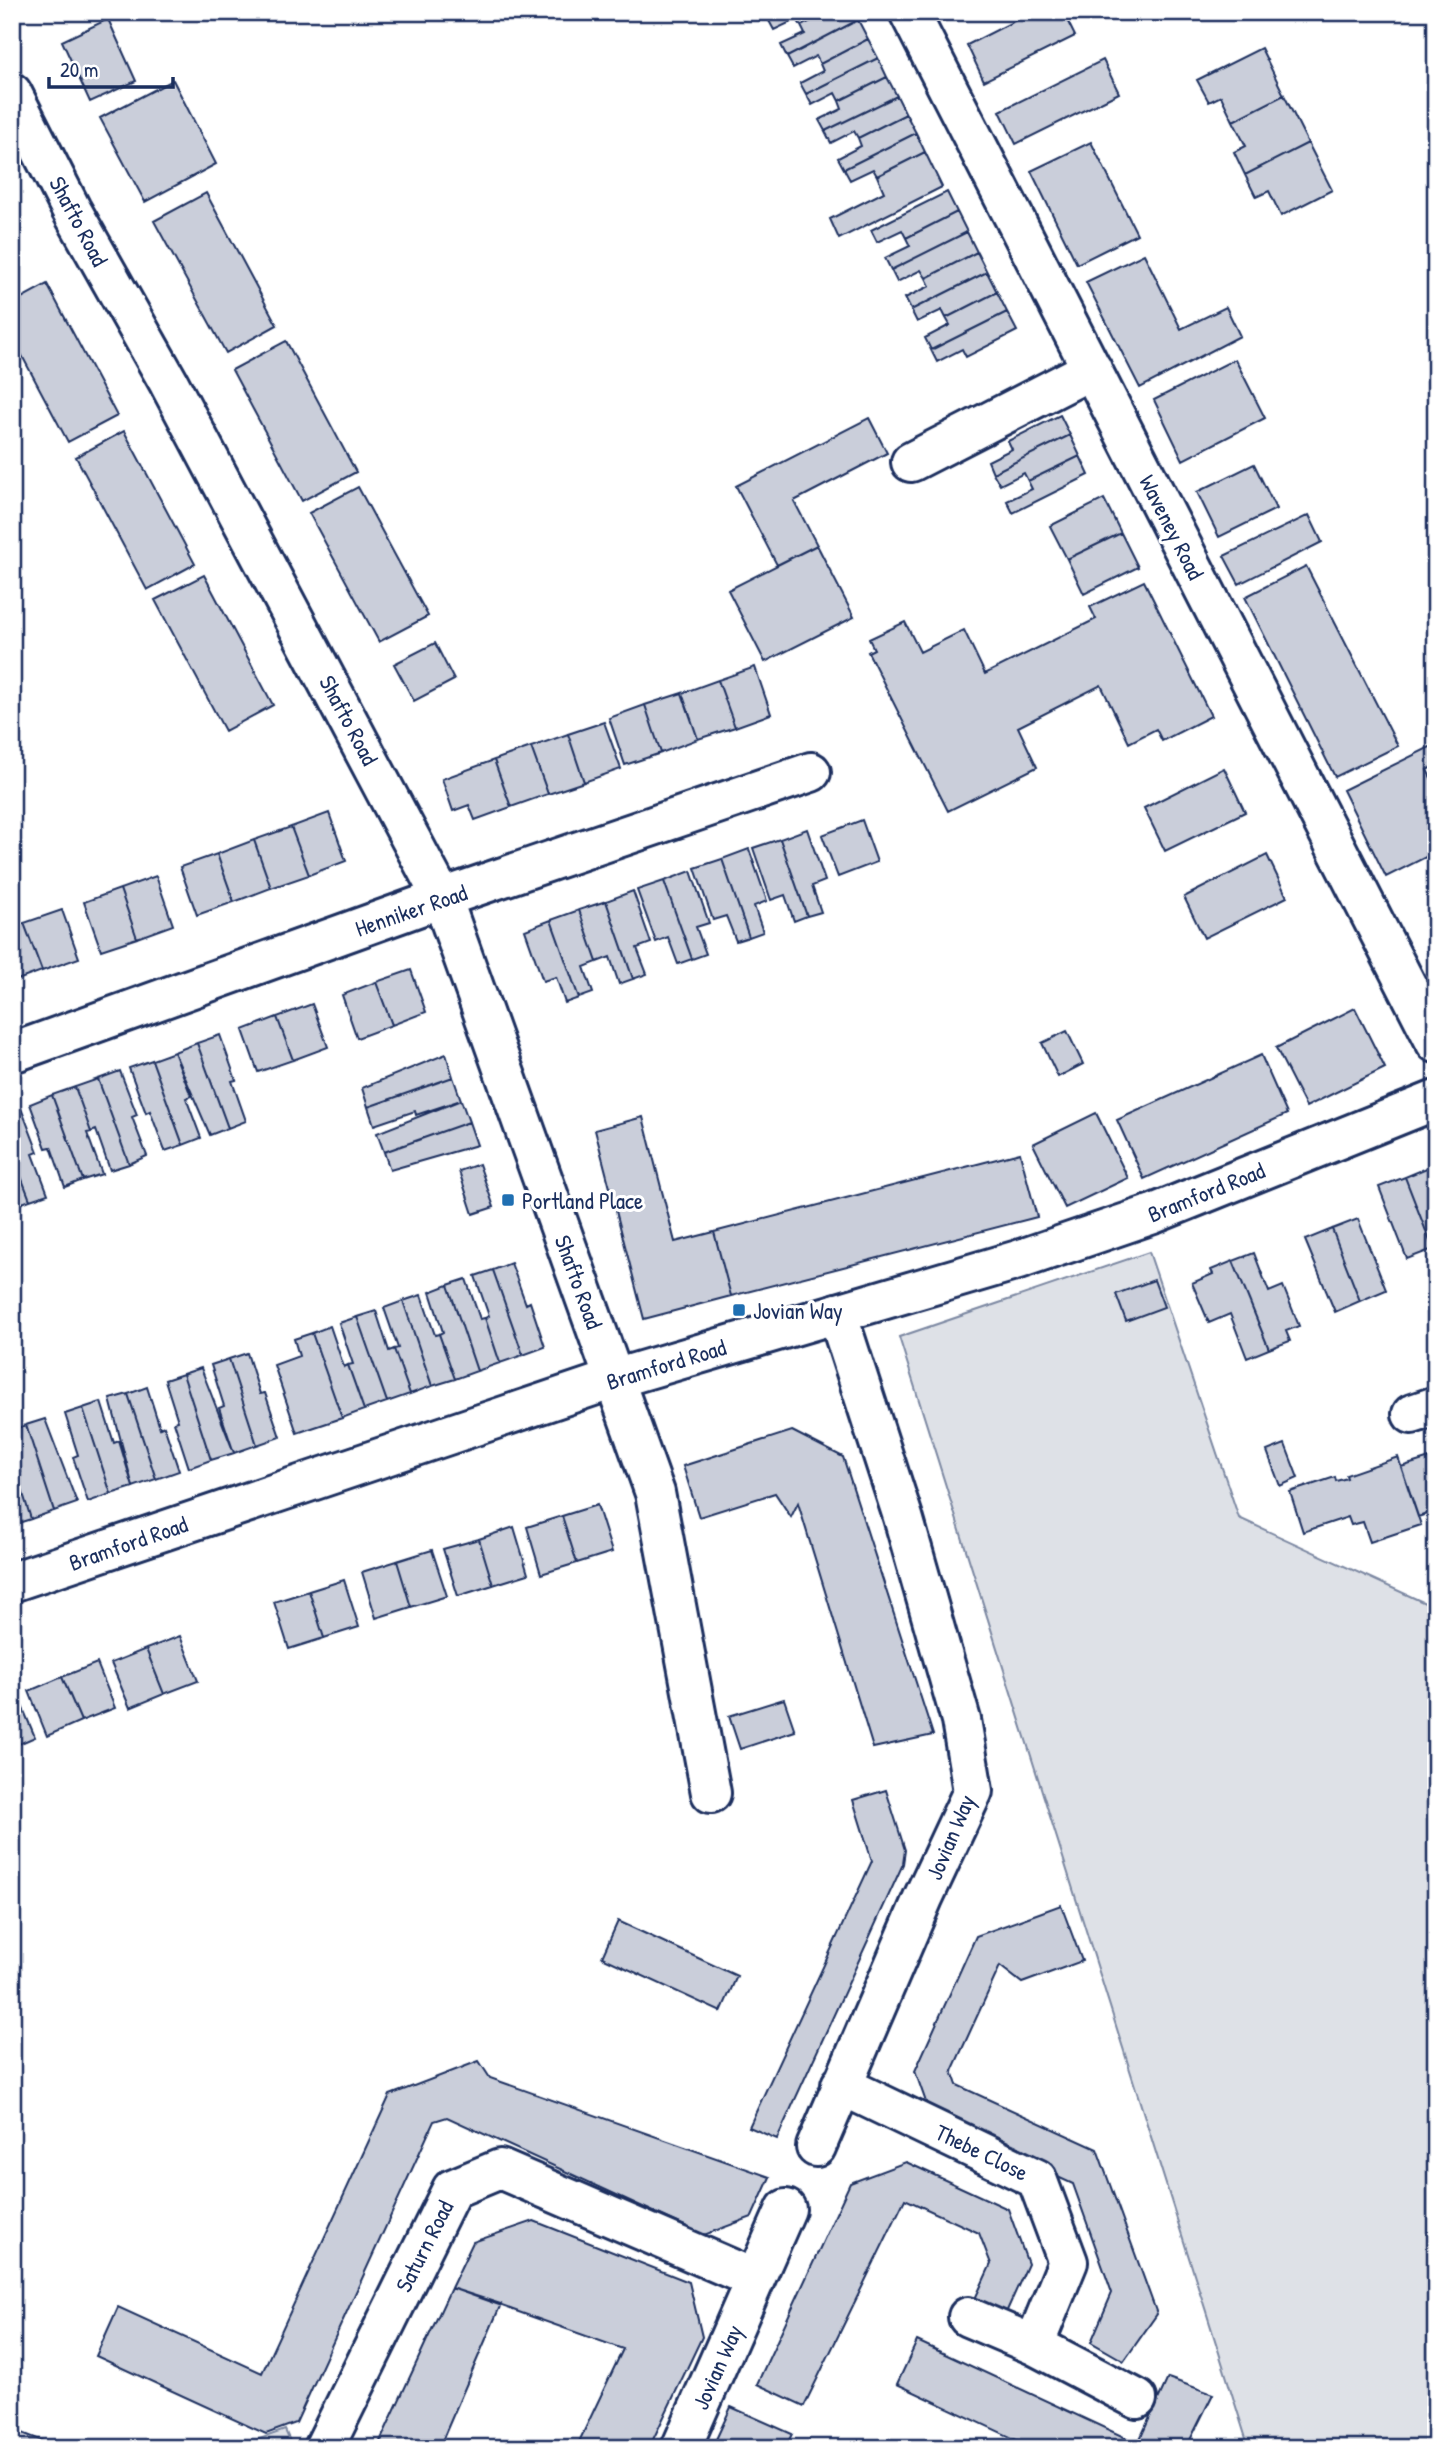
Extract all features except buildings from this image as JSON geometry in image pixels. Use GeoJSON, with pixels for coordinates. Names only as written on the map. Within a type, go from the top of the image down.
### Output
{"type":"FeatureCollection","features":[{"type":"Feature","properties":{"kind":"street","name":"Waveney Road"},"geometry":{"type":"LineString","coordinates":[[909,12],[1436,1043]]}},
{"type":"Feature","properties":{"kind":"street","name":"Shafto Road"},"geometry":{"type":"LineString","coordinates":[[12,93],[71,209],[188,419],[442,898],[655,1493],[710,1793]]}},
{"type":"Feature","properties":{"kind":"street"},"geometry":{"type":"LineString","coordinates":[[911,462],[1092,369]]}},
{"type":"Feature","properties":{"kind":"street","name":"Henniker Road"},"geometry":{"type":"LineString","coordinates":[[12,1053],[442,898],[811,772]]}},
{"type":"Feature","properties":{"kind":"street","name":"Bramford Road"},"geometry":{"type":"LineString","coordinates":[[12,1582],[614,1379],[1018,1260],[1153,1214],[1436,1100]]}},
{"type":"Feature","properties":{"kind":"street","name":"Jovian Way"},"geometry":{"type":"LineString","coordinates":[[816,2147],[841,2085],[973,1791],[961,1720],[903,1517],[837,1313]]}},
{"type":"Feature","properties":{"kind":"street","name":"Thebe Close"},"geometry":{"type":"LineString","coordinates":[[841,2085],[1037,2179],[1069,2262],[1034,2345]]}},
{"type":"Feature","properties":{"kind":"street","name":"Saturn Road"},"geometry":{"type":"LineString","coordinates":[[324,2448],[452,2189],[500,2169],[755,2280]]}},
{"type":"Feature","properties":{"kind":"street","name":"Jovian Way"},"geometry":{"type":"LineString","coordinates":[[681,2448],[786,2209]]}},
{"type":"Feature","properties":{"kind":"street"},"geometry":{"type":"LineString","coordinates":[[968,2317],[1034,2345],[1137,2399]]}},
{"type":"Feature","properties":{"kind":"shaded area"},"geometry":{"type":"Polygon","coordinates":[[[1149,1252],[1239,1518],[1436,1608],[1436,2448],[1249,2448],[899,1337],[1149,1252]]]}},
{"type":"Feature","properties":{"kind":"shaded area"},"geometry":{"type":"Polygon","coordinates":[[[285,2430],[293,2448],[234,2448],[285,2430]]]}},
{"type":"Feature","properties":{"kind":"place","name":"Portland Place"},"geometry":{"type":"Point","coordinates":[508,1200]}},
{"type":"Feature","properties":{"kind":"place","name":"Jovian Way"},"geometry":{"type":"Point","coordinates":[739,1310]}}]}
